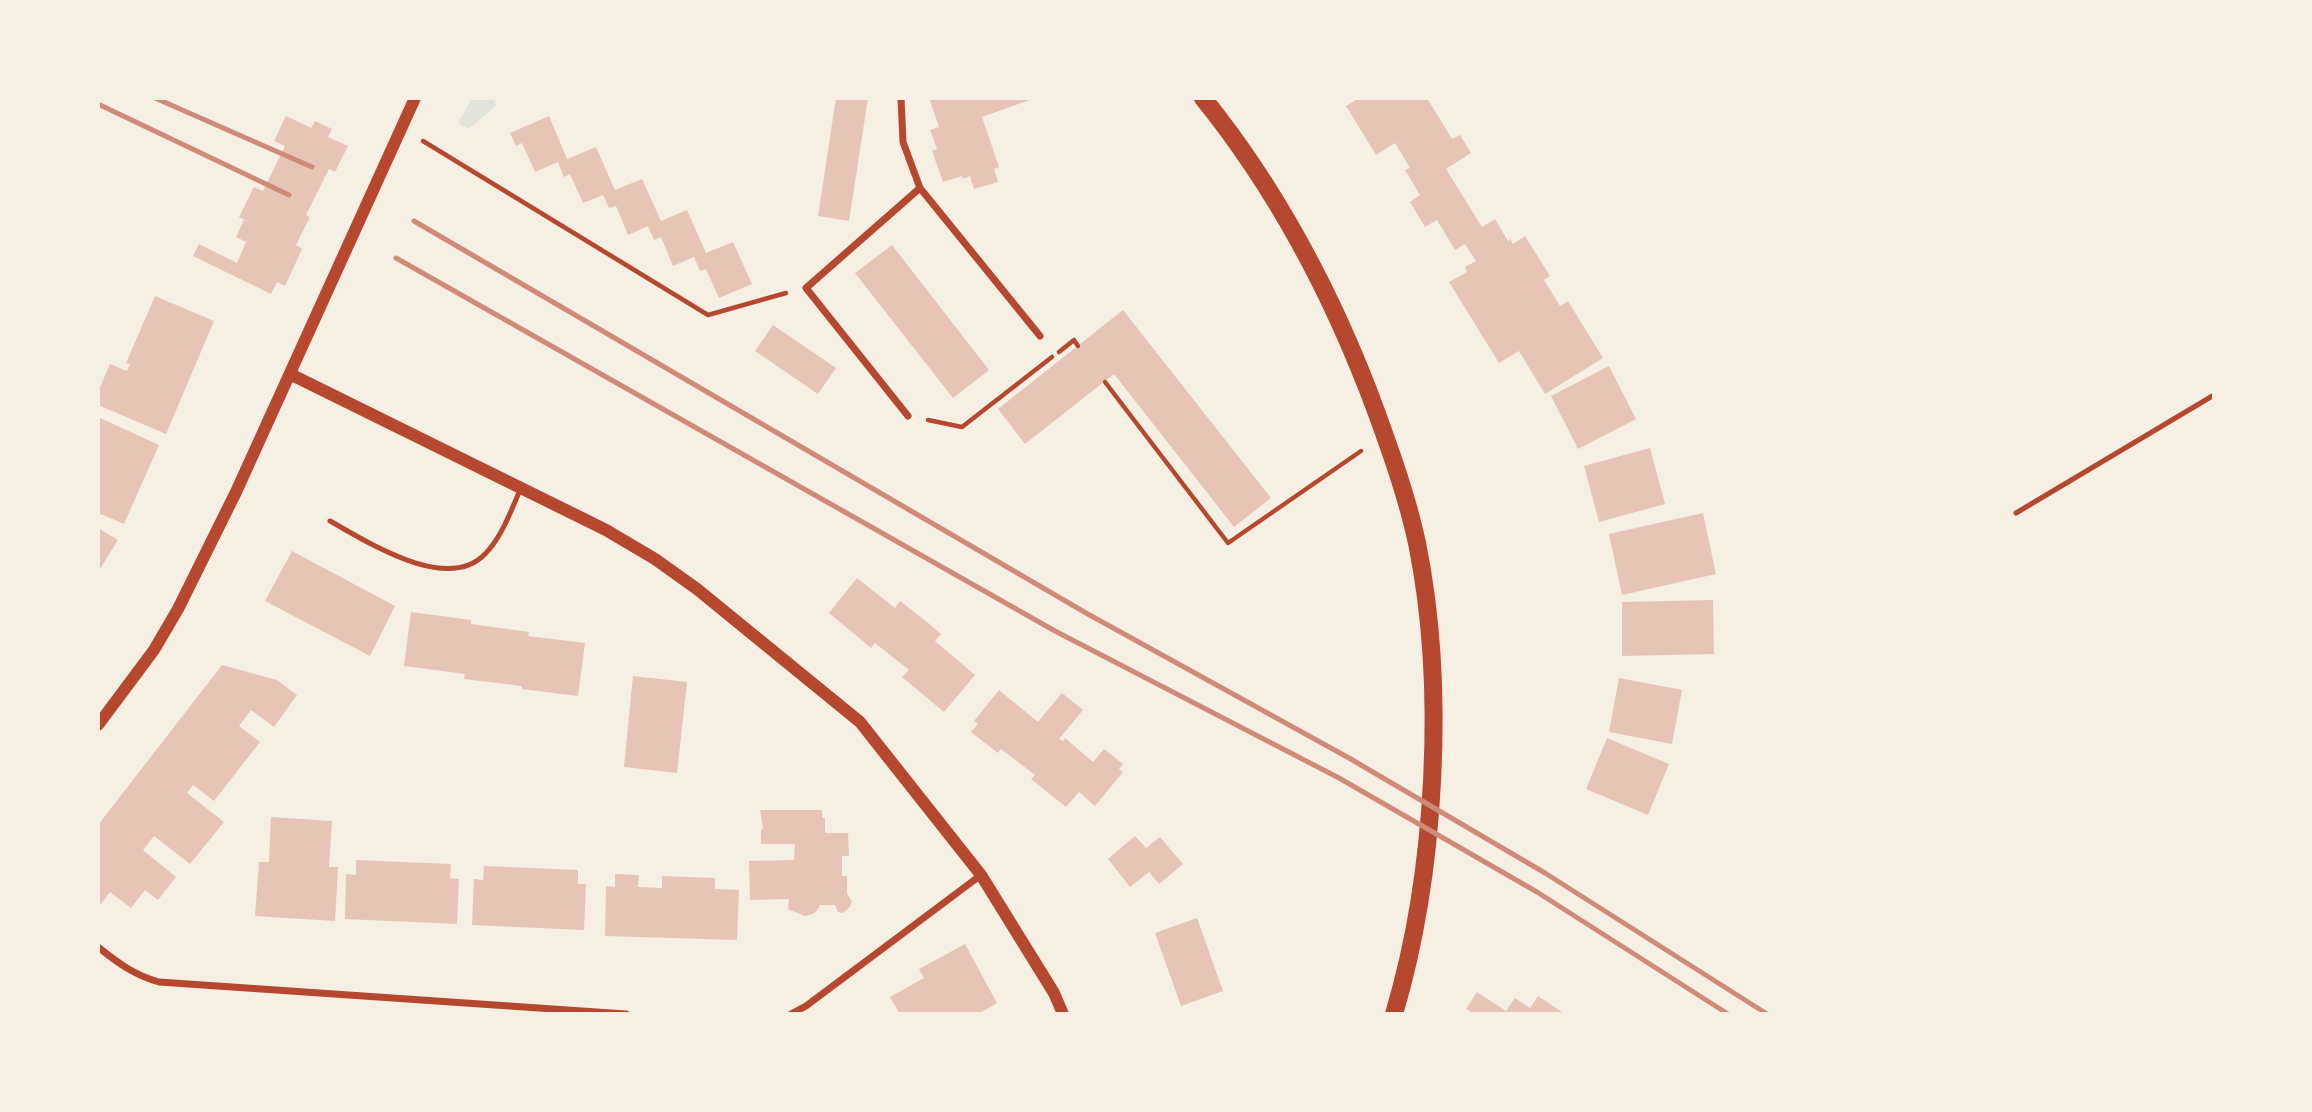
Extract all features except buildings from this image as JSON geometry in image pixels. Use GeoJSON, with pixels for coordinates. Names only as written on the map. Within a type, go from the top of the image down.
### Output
{"type":"FeatureCollection","features":[{"type":"Feature","properties":{"kind":"main road"},"geometry":{"type":"LineString","coordinates":[[1203,98],[1258,173],[1317,275],[1359,365],[1385,434],[1406,495],[1417,543],[1431,646],[1433,706],[1426,847],[1410,947],[1394,1014]]}},
{"type":"Feature","properties":{"kind":"street"},"geometry":{"type":"LineString","coordinates":[[98,726],[153,650],[178,609],[290,374],[415,98]]}},
{"type":"Feature","properties":{"kind":"street"},"geometry":{"type":"LineString","coordinates":[[901,98],[902,142],[920,188],[1040,336]]}},
{"type":"Feature","properties":{"kind":"street"},"geometry":{"type":"LineString","coordinates":[[908,416],[806,288],[920,188]]}},
{"type":"Feature","properties":{"kind":"street"},"geometry":{"type":"LineString","coordinates":[[290,374],[606,530],[655,559],[698,589],[860,722],[981,875],[1054,993],[1063,1014]]}},
{"type":"Feature","properties":{"kind":"street"},"geometry":{"type":"LineString","coordinates":[[792,1014],[981,875]]}},
{"type":"Feature","properties":{"kind":"street"},"geometry":{"type":"LineString","coordinates":[[98,947],[124,968],[140,977],[159,982],[626,1014]]}},
{"type":"Feature","properties":{"kind":"lane"},"geometry":{"type":"LineString","coordinates":[[2016,513],[2214,395]]}},
{"type":"Feature","properties":{"kind":"lane"},"geometry":{"type":"LineString","coordinates":[[330,521],[399,557],[444,569],[456,569],[484,555],[500,532],[521,488]]}},
{"type":"Feature","properties":{"kind":"path"},"geometry":{"type":"LineString","coordinates":[[401,127],[708,315],[806,288]]}},
{"type":"Feature","properties":{"kind":"path"},"geometry":{"type":"LineString","coordinates":[[908,416],[962,426],[1074,340],[1079,346]]}},
{"type":"Feature","properties":{"kind":"path"},"geometry":{"type":"LineString","coordinates":[[1105,382],[1228,543],[1385,434]]}},
{"type":"Feature","properties":{"kind":"shaded area"},"geometry":{"type":"Polygon","coordinates":[[[472,98],[494,98],[496,106],[469,129],[458,123],[472,98]]]}},
{"type":"Feature","properties":{"kind":"railway"},"geometry":{"type":"LineString","coordinates":[[155,98],[312,167]]}},
{"type":"Feature","properties":{"kind":"railway"},"geometry":{"type":"LineString","coordinates":[[98,104],[289,195]]}},
{"type":"Feature","properties":{"kind":"railway"},"geometry":{"type":"LineString","coordinates":[[414,221],[1086,613],[1349,758],[1545,873],[1767,1014]]}},
{"type":"Feature","properties":{"kind":"railway"},"geometry":{"type":"LineString","coordinates":[[396,258],[1055,631],[1339,778],[1537,892],[1728,1014]]}}]}
